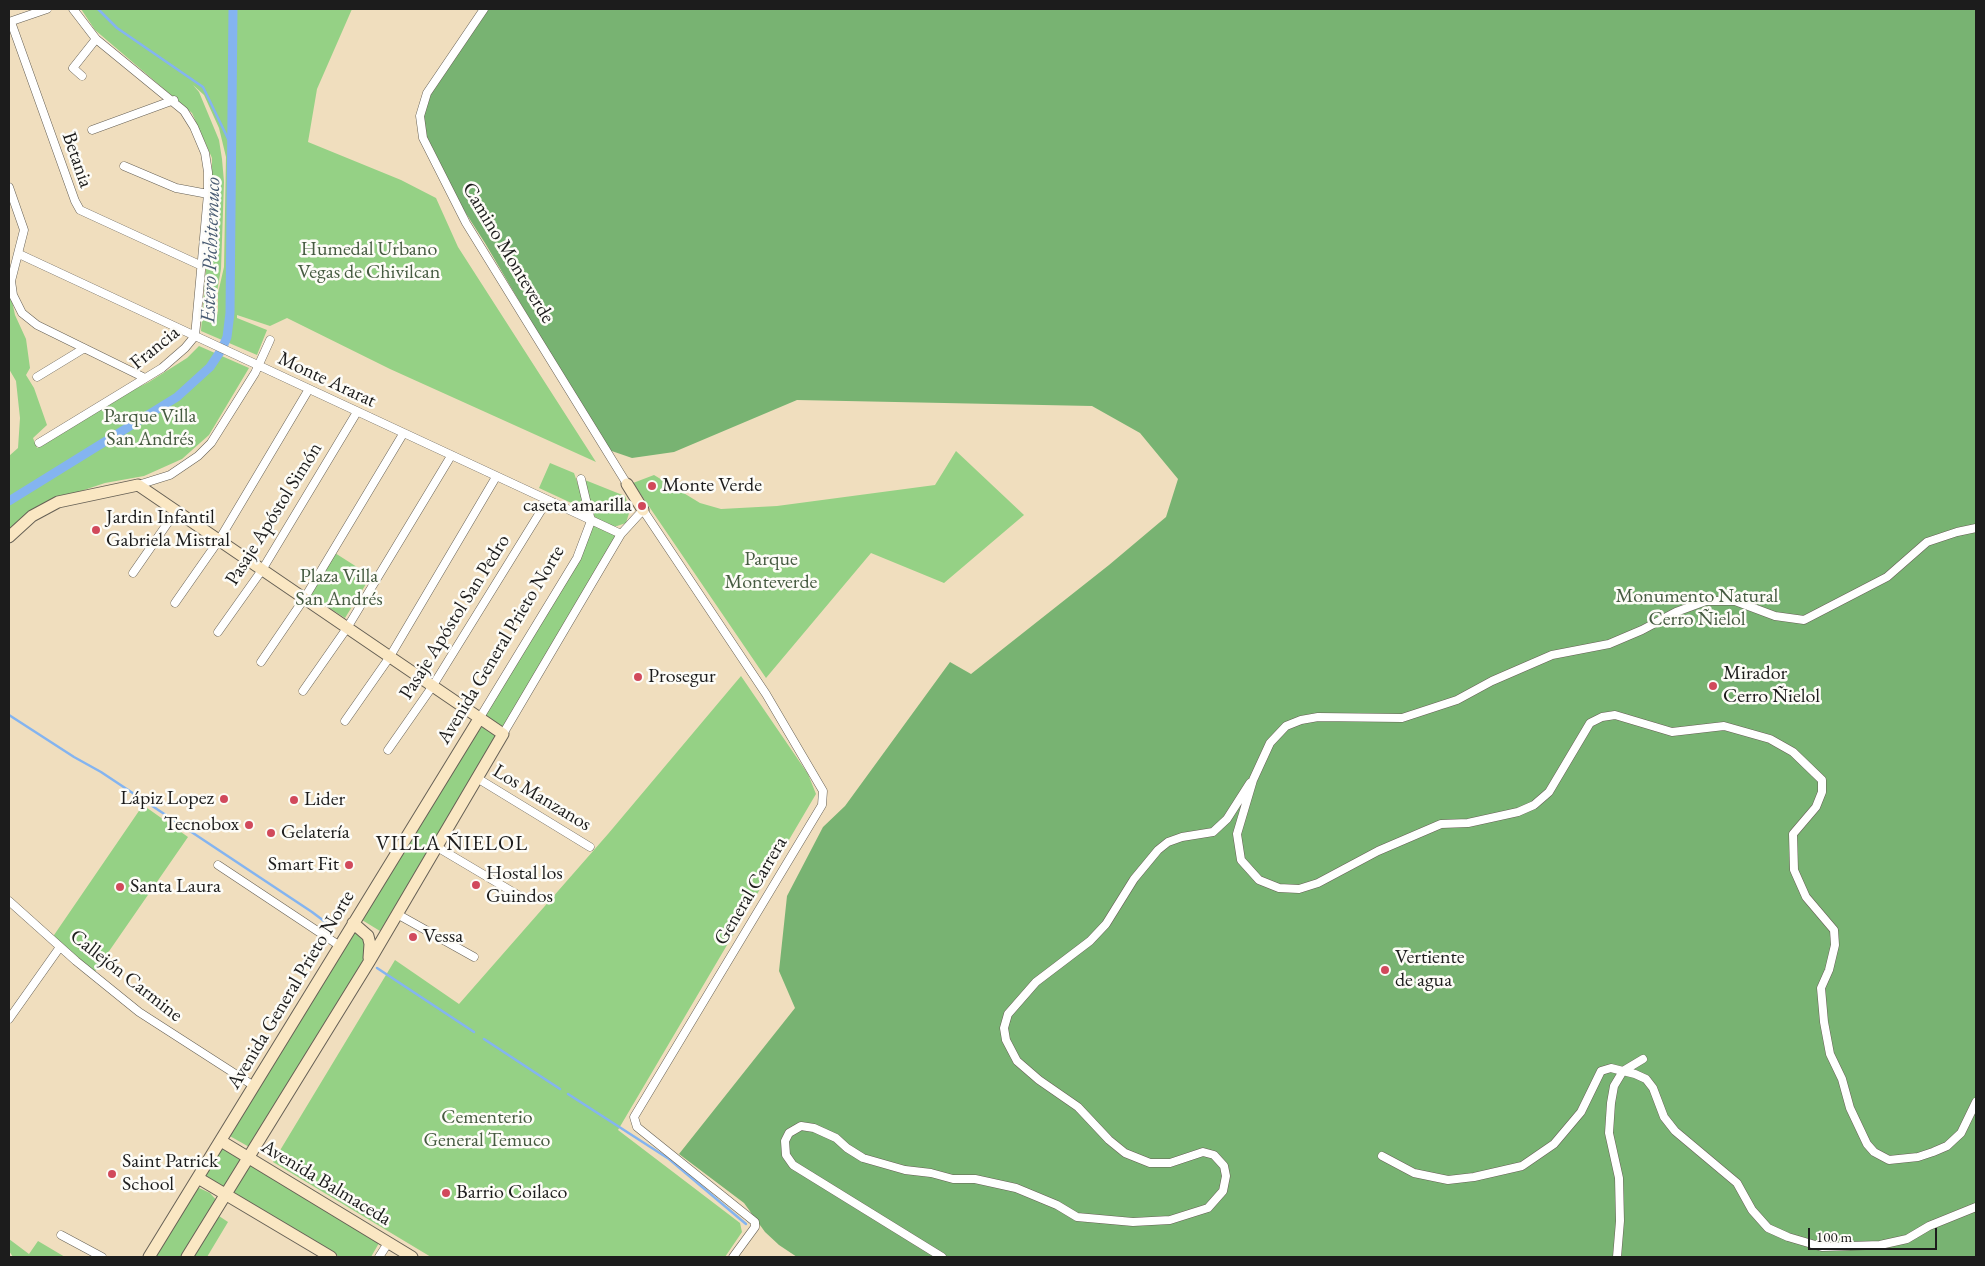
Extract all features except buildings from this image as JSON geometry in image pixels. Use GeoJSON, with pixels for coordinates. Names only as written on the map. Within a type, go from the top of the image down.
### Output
{"type":"FeatureCollection","features":[{"type":"Feature","properties":{"kind":"street"},"geometry":{"type":"LineString","coordinates":[[10,22],[47,9]]}},
{"type":"Feature","properties":{"kind":"street","name":"Francia"},"geometry":{"type":"LineString","coordinates":[[38,443],[145,378],[185,348],[195,336],[208,194],[208,172],[202,145],[188,117],[174,100],[96,39],[73,9]]}},
{"type":"Feature","properties":{"kind":"street","name":"Camino Monteverde"},"geometry":{"type":"LineString","coordinates":[[484,9],[427,92],[420,116],[422,138],[466,223],[643,510]]}},
{"type":"Feature","properties":{"kind":"street","name":"Betania"},"geometry":{"type":"LineString","coordinates":[[10,22],[75,201],[80,210],[202,266]]}},
{"type":"Feature","properties":{"kind":"street"},"geometry":{"type":"LineString","coordinates":[[82,76],[73,68],[96,39]]}},
{"type":"Feature","properties":{"kind":"street"},"geometry":{"type":"LineString","coordinates":[[92,130],[174,100]]}},
{"type":"Feature","properties":{"kind":"street"},"geometry":{"type":"LineString","coordinates":[[124,166],[176,188],[208,194]]}},
{"type":"Feature","properties":{"kind":"street"},"geometry":{"type":"LineString","coordinates":[[9,187],[24,230],[11,281],[13,295],[19,308],[37,326],[145,378]]}},
{"type":"Feature","properties":{"kind":"street","name":"Monte Ararat"},"geometry":{"type":"LineString","coordinates":[[19,254],[621,534]]}},
{"type":"Feature","properties":{"kind":"street"},"geometry":{"type":"LineString","coordinates":[[9,537],[32,516],[58,502],[138,485],[170,475],[198,456],[211,443],[259,366],[270,340]]}},
{"type":"Feature","properties":{"kind":"street"},"geometry":{"type":"LineString","coordinates":[[37,377],[84,349]]}},
{"type":"Feature","properties":{"kind":"street"},"geometry":{"type":"LineString","coordinates":[[175,603],[219,540],[309,389]]}},
{"type":"Feature","properties":{"kind":"street","name":"Pasaje Apóstol Simón"},"geometry":{"type":"LineString","coordinates":[[218,632],[262,570],[356,412]]}},
{"type":"Feature","properties":{"kind":"street"},"geometry":{"type":"LineString","coordinates":[[261,662],[304,598],[403,434]]}},
{"type":"Feature","properties":{"kind":"street"},"geometry":{"type":"LineString","coordinates":[[303,691],[347,628],[451,456]]}},
{"type":"Feature","properties":{"kind":"street"},"geometry":{"type":"LineString","coordinates":[[345,720],[389,658],[496,477]]}},
{"type":"Feature","properties":{"kind":"street"},"geometry":{"type":"LineString","coordinates":[[582,479],[591,521]]}},
{"type":"Feature","properties":{"kind":"street"},"geometry":{"type":"LineString","coordinates":[[138,485],[503,734]]}},
{"type":"Feature","properties":{"kind":"street","name":"Pasaje Apóstol San Pedro"},"geometry":{"type":"LineString","coordinates":[[388,750],[432,687],[547,501]]}},
{"type":"Feature","properties":{"kind":"street"},"geometry":{"type":"LineString","coordinates":[[187,1257],[246,1157],[369,962],[621,534],[643,510]]}},
{"type":"Feature","properties":{"kind":"street","name":"General Carrera"},"geometry":{"type":"LineString","coordinates":[[643,510],[766,694],[817,778],[824,795],[822,805],[634,1117],[637,1127],[755,1222],[756,1227],[733,1257]]}},
{"type":"Feature","properties":{"kind":"street"},"geometry":{"type":"LineString","coordinates":[[132,573],[176,511]]}},
{"type":"Feature","properties":{"kind":"street","name":"Avenida General Prieto Norte"},"geometry":{"type":"LineString","coordinates":[[150,1257],[573,567],[591,521]]}},
{"type":"Feature","properties":{"kind":"street"},"geometry":{"type":"LineString","coordinates":[[942,1257],[793,1165],[786,1155],[785,1141],[788,1133],[801,1126],[814,1128],[836,1138],[863,1158],[905,1170],[931,1173],[953,1179],[975,1179],[1016,1188],[1077,1217],[1133,1222],[1170,1220],[1208,1208],[1218,1199],[1223,1191],[1226,1176],[1220,1159],[1203,1152],[1170,1163],[1150,1163],[1125,1153],[1109,1140],[1078,1107],[1039,1080],[1017,1061],[1006,1040],[1004,1028],[1008,1014],[1036,982],[1084,946],[1106,924],[1134,879],[1158,850],[1168,842],[1182,837],[1213,832],[1227,819],[1253,780],[1275,736],[1286,726],[1301,720],[1318,717],[1366,718],[1406,716],[1457,700],[1492,681],[1552,655],[1609,644],[1642,630],[1676,612],[1706,601],[1735,601],[1775,616],[1804,620],[1887,577],[1927,542],[1976,528]]}},
{"type":"Feature","properties":{"kind":"street"},"geometry":{"type":"LineString","coordinates":[[1253,780],[1237,834],[1241,860],[1259,880],[1279,888],[1299,889],[1360,862],[1378,851],[1442,824],[1468,823],[1518,812],[1534,805],[1549,792],[1590,723],[1602,717],[1615,715],[1672,732],[1724,726],[1770,739],[1793,752],[1822,780],[1822,792],[1816,807],[1793,834],[1794,870],[1806,897],[1834,930],[1835,945],[1829,970],[1821,988],[1823,1014],[1830,1054],[1842,1079],[1850,1108],[1867,1144],[1874,1152],[1889,1160],[1918,1157],[1933,1152],[1947,1146],[1961,1132],[1976,1102]]}},
{"type":"Feature","properties":{"kind":"street","name":"Los Manzanos"},"geometry":{"type":"LineString","coordinates":[[477,778],[590,846]]}},
{"type":"Feature","properties":{"kind":"street"},"geometry":{"type":"LineString","coordinates":[[437,847],[523,898]]}},
{"type":"Feature","properties":{"kind":"street"},"geometry":{"type":"LineString","coordinates":[[218,865],[340,946]]}},
{"type":"Feature","properties":{"kind":"street","name":"Callejón Carmine"},"geometry":{"type":"LineString","coordinates":[[9,901],[138,1012],[254,1086]]}},
{"type":"Feature","properties":{"kind":"street"},"geometry":{"type":"LineString","coordinates":[[397,914],[474,957]]}},
{"type":"Feature","properties":{"kind":"street"},"geometry":{"type":"LineString","coordinates":[[354,923],[368,936],[370,944],[369,962]]}},
{"type":"Feature","properties":{"kind":"street"},"geometry":{"type":"LineString","coordinates":[[9,1019],[60,946]]}},
{"type":"Feature","properties":{"kind":"street"},"geometry":{"type":"LineString","coordinates":[[1617,1257],[1620,1222],[1619,1178],[1612,1148],[1609,1120],[1614,1086],[1622,1071],[1635,1062],[1643,1060]]}},
{"type":"Feature","properties":{"kind":"street"},"geometry":{"type":"LineString","coordinates":[[1382,1156],[1414,1173],[1448,1180],[1474,1177],[1522,1166],[1554,1144],[1571,1126],[1581,1112],[1601,1071],[1605,1068],[1622,1071],[1646,1079],[1653,1088],[1664,1117],[1675,1131],[1737,1183],[1752,1210],[1768,1228],[1788,1238],[1822,1247],[1880,1245],[1907,1239],[1929,1226],[1976,1207]]}},
{"type":"Feature","properties":{"kind":"street","name":"Avenida Balmaceda"},"geometry":{"type":"LineString","coordinates":[[221,1141],[412,1257]]}},
{"type":"Feature","properties":{"kind":"street"},"geometry":{"type":"LineString","coordinates":[[198,1178],[331,1257]]}},
{"type":"Feature","properties":{"kind":"street"},"geometry":{"type":"LineString","coordinates":[[61,1235],[102,1257]]}},
{"type":"Feature","properties":{"kind":"street"},"geometry":{"type":"LineString","coordinates":[[379,1257],[388,1242]]}},
{"type":"Feature","properties":{"kind":"green space","name":"Humedal Urbano Vegas de Chivilcan"},"geometry":{"type":"Polygon","coordinates":[[[81,9],[352,9],[317,89],[308,142],[401,180],[436,198],[458,247],[596,462],[390,369],[287,318],[270,326],[237,315],[237,318],[267,330],[257,355],[201,331],[212,193],[212,158],[192,113],[95,30],[81,9]],[[193,85],[199,92],[219,140],[222,159],[224,182],[221,269],[215,303],[218,315],[218,293],[224,267],[226,157],[219,128],[204,95],[193,85]]]}},
{"type":"Feature","properties":{"kind":"green space","name":"Monumento Natural Cerro Ñielol"},"geometry":{"type":"Polygon","coordinates":[[[484,9],[1976,9],[1976,1257],[797,1257],[779,1245],[765,1232],[744,1203],[679,1154],[795,1008],[779,971],[787,896],[823,827],[845,806],[950,662],[971,674],[1109,565],[1166,517],[1178,479],[1140,433],[1092,406],[797,400],[674,452],[632,458],[603,448],[582,408],[485,243],[440,173],[422,134],[422,107],[484,9]]]}},
{"type":"Feature","properties":{"kind":"green space","name":"Parque Villa San Andrés"},"geometry":{"type":"Polygon","coordinates":[[[9,287],[15,315],[26,339],[30,368],[26,375],[34,388],[47,425],[33,438],[37,448],[121,396],[149,382],[187,358],[199,346],[249,368],[209,435],[182,459],[144,476],[105,483],[39,505],[9,529],[9,456],[18,448],[20,418],[16,381],[9,369],[9,287]]]}},
{"type":"Feature","properties":{"kind":"green space","name":"Parque Monteverde"},"geometry":{"type":"Polygon","coordinates":[[[956,451],[1024,515],[944,583],[871,553],[766,678],[633,483],[654,475],[700,503],[721,509],[777,506],[935,485],[956,451]]]}},
{"type":"Feature","properties":{"kind":"green space"},"geometry":{"type":"Polygon","coordinates":[[[550,463],[574,473],[583,499],[580,507],[539,488],[550,463]]]}},
{"type":"Feature","properties":{"kind":"green space"},"geometry":{"type":"Polygon","coordinates":[[[585,480],[625,496],[630,510],[626,523],[614,527],[597,520],[593,514],[585,480]]]}},
{"type":"Feature","properties":{"kind":"green space"},"geometry":{"type":"Polygon","coordinates":[[[592,525],[617,536],[502,730],[482,718],[592,525]]]}},
{"type":"Feature","properties":{"kind":"green space","name":"Plaza Villa San Andrés"},"geometry":{"type":"Polygon","coordinates":[[[335,553],[371,576],[345,618],[309,595],[335,553]]]}},
{"type":"Feature","properties":{"kind":"green space","name":"Cementerio General Temuco"},"geometry":{"type":"Polygon","coordinates":[[[741,676],[808,774],[816,794],[618,1130],[740,1223],[742,1232],[725,1257],[431,1257],[273,1162],[395,960],[459,1004],[608,834],[741,676]]]}},
{"type":"Feature","properties":{"kind":"green space"},"geometry":{"type":"Polygon","coordinates":[[[482,727],[490,729],[495,735],[496,741],[380,931],[362,920],[478,730],[482,727]]]}},
{"type":"Feature","properties":{"kind":"green space","name":"Santa Laura"},"geometry":{"type":"Polygon","coordinates":[[[143,805],[188,837],[94,973],[52,938],[143,805]]]}},
{"type":"Feature","properties":{"kind":"green space"},"geometry":{"type":"Polygon","coordinates":[[[356,929],[364,935],[368,956],[251,1148],[228,1135],[356,929]]]}},
{"type":"Feature","properties":{"kind":"green space"},"geometry":{"type":"Polygon","coordinates":[[[221,1147],[243,1161],[226,1189],[203,1176],[221,1147]]]}},
{"type":"Feature","properties":{"kind":"green space"},"geometry":{"type":"Polygon","coordinates":[[[248,1162],[379,1243],[371,1257],[340,1257],[229,1194],[248,1162]]]}},
{"type":"Feature","properties":{"kind":"green space"},"geometry":{"type":"Polygon","coordinates":[[[197,1187],[210,1193],[218,1202],[184,1257],[154,1257],[197,1187]]]}},
{"type":"Feature","properties":{"kind":"green space"},"geometry":{"type":"Polygon","coordinates":[[[216,1214],[228,1222],[207,1257],[191,1257],[216,1214]]]}},
{"type":"Feature","properties":{"kind":"green space"},"geometry":{"type":"Polygon","coordinates":[[[9,1239],[29,1254],[38,1241],[65,1257],[13,1257],[9,1251],[9,1239]]]}},
{"type":"Feature","properties":{"kind":"waterway"},"geometry":{"type":"LineString","coordinates":[[98,9],[117,28],[203,87],[232,147]]}},
{"type":"Feature","properties":{"kind":"waterway","name":"Estero Pichitemuco"},"geometry":{"type":"LineString","coordinates":[[9,501],[177,397],[210,367],[222,349],[227,337],[230,313],[233,9]]}},
{"type":"Feature","properties":{"kind":"waterway"},"geometry":{"type":"LineString","coordinates":[[9,715],[101,772],[332,927]]}},
{"type":"Feature","properties":{"kind":"waterway"},"geometry":{"type":"LineString","coordinates":[[377,968],[474,1032]]}},
{"type":"Feature","properties":{"kind":"waterway"},"geometry":{"type":"LineString","coordinates":[[484,1039],[560,1089]]}},
{"type":"Feature","properties":{"kind":"waterway"},"geometry":{"type":"LineString","coordinates":[[568,1094],[669,1159],[746,1224]]}},
{"type":"Feature","properties":{"kind":"place","name":"Monte Verde"},"geometry":{"type":"Point","coordinates":[652,486]}},
{"type":"Feature","properties":{"kind":"place","name":"caseta amarilla"},"geometry":{"type":"Point","coordinates":[642,506]}},
{"type":"Feature","properties":{"kind":"place","name":"Jardin Infantil Gabriela Mistral"},"geometry":{"type":"Point","coordinates":[96,530]}},
{"type":"Feature","properties":{"kind":"place","name":"Prosegur"},"geometry":{"type":"Point","coordinates":[638,677]}},
{"type":"Feature","properties":{"kind":"place","name":"Mirador Cerro Ñielol"},"geometry":{"type":"Point","coordinates":[1713,686]}},
{"type":"Feature","properties":{"kind":"place","name":"Lápiz Lopez"},"geometry":{"type":"Point","coordinates":[224,799]}},
{"type":"Feature","properties":{"kind":"place","name":"Lider"},"geometry":{"type":"Point","coordinates":[294,800]}},
{"type":"Feature","properties":{"kind":"place","name":"Tecnobox"},"geometry":{"type":"Point","coordinates":[249,825]}},
{"type":"Feature","properties":{"kind":"place","name":"Gelatería"},"geometry":{"type":"Point","coordinates":[271,833]}},
{"type":"Feature","properties":{"kind":"place","name":"Smart Fit"},"geometry":{"type":"Point","coordinates":[349,865]}},
{"type":"Feature","properties":{"kind":"place","name":"Hostal los Guindos"},"geometry":{"type":"Point","coordinates":[476,885]}},
{"type":"Feature","properties":{"kind":"place","name":"Santa Laura"},"geometry":{"type":"Point","coordinates":[120,887]}},
{"type":"Feature","properties":{"kind":"place","name":"Vessa"},"geometry":{"type":"Point","coordinates":[413,937]}},
{"type":"Feature","properties":{"kind":"place","name":"Vertiente de agua"},"geometry":{"type":"Point","coordinates":[1385,970]}},
{"type":"Feature","properties":{"kind":"place","name":"Saint Patrick School"},"geometry":{"type":"Point","coordinates":[112,1174]}},
{"type":"Feature","properties":{"kind":"place","name":"Barrio Coilaco"},"geometry":{"type":"Point","coordinates":[446,1193]}},
{"type":"Feature","properties":{"kind":"district","name":"VILLA ÑIELOL"},"geometry":{"type":"Point","coordinates":[452,844]}}]}
